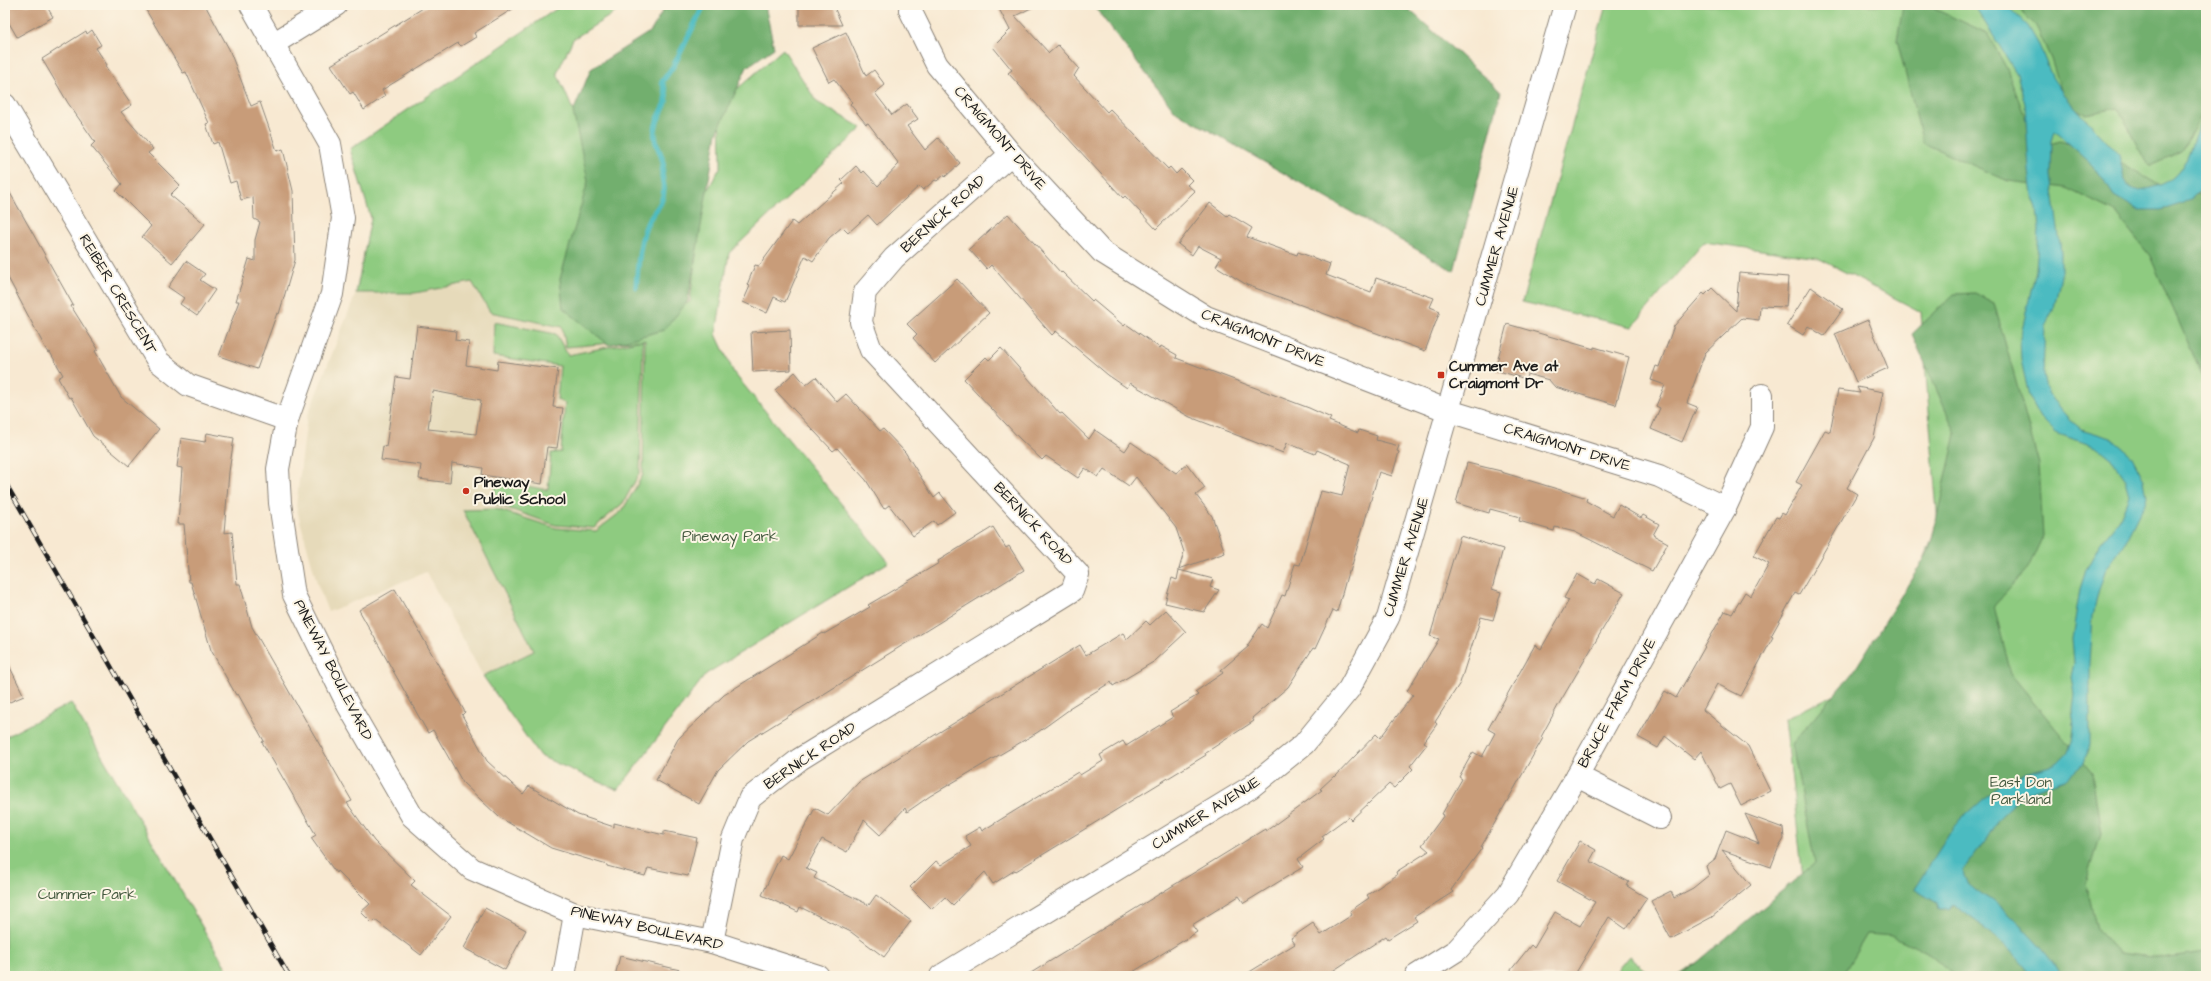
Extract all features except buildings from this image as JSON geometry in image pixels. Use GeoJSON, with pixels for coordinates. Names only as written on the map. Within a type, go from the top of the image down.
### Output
{"type":"FeatureCollection","features":[{"type":"Feature","properties":{"kind":"street","name":"PINEWAY BOULEVARD"},"geometry":{"type":"LineString","coordinates":[[251,5],[330,144],[343,218],[332,294],[287,420],[278,469],[280,503],[294,595],[348,705],[412,816],[472,869],[575,914],[712,942],[818,976]]}},
{"type":"Feature","properties":{"kind":"street"},"geometry":{"type":"LineString","coordinates":[[272,44],[336,5]]}},
{"type":"Feature","properties":{"kind":"street","name":"CUMMER AVENUE"},"geometry":{"type":"LineString","coordinates":[[941,976],[1251,787],[1304,744],[1349,689],[1388,618],[1565,5]]}},
{"type":"Feature","properties":{"kind":"street","name":"CRAIGMONT DRIVE"},"geometry":{"type":"LineString","coordinates":[[910,10],[937,65],[1011,154],[1102,252],[1206,317],[1449,411],[1659,476],[1725,508]]}},
{"type":"Feature","properties":{"kind":"street","name":"REIBER CRESCENT"},"geometry":{"type":"LineString","coordinates":[[5,105],[158,361],[188,385],[287,420]]}},
{"type":"Feature","properties":{"kind":"street","name":"BERNICK ROAD"},"geometry":{"type":"LineString","coordinates":[[712,942],[733,839],[750,798],[800,759],[1072,591],[1078,574],[871,350],[861,322],[866,292],[894,258],[1011,154]]}},
{"type":"Feature","properties":{"kind":"street","name":"BRUCE FARM DRIVE"},"geometry":{"type":"LineString","coordinates":[[1416,976],[1458,950],[1508,894],[1577,776],[1725,508],[1762,427],[1762,395]]}},
{"type":"Feature","properties":{"kind":"street"},"geometry":{"type":"LineString","coordinates":[[1577,776],[1660,818]]}},
{"type":"Feature","properties":{"kind":"street"},"geometry":{"type":"LineString","coordinates":[[564,976],[575,914]]}},
{"type":"Feature","properties":{"kind":"shaded area","name":"Pineway Public School"},"geometry":{"type":"Polygon","coordinates":[[[472,282],[490,312],[562,327],[566,347],[645,339],[643,475],[622,511],[596,532],[556,528],[496,509],[464,510],[535,651],[483,676],[426,572],[328,612],[318,586],[296,506],[307,417],[356,293],[415,293],[472,282]]]}},
{"type":"Feature","properties":{"kind":"green space","name":"Pineway Park"},"geometry":{"type":"Polygon","coordinates":[[[562,5],[627,5],[573,39],[557,73],[612,201],[648,319],[690,302],[703,198],[721,166],[720,104],[783,49],[817,102],[862,128],[729,253],[716,334],[734,373],[889,562],[706,674],[618,790],[540,756],[483,676],[534,651],[463,510],[496,509],[556,528],[596,531],[622,511],[643,475],[645,340],[566,347],[562,327],[490,312],[472,282],[415,293],[356,293],[371,218],[350,149],[562,5]]]}},
{"type":"Feature","properties":{"kind":"green space"},"geometry":{"type":"Polygon","coordinates":[[[666,5],[765,5],[774,48],[747,67],[717,133],[688,301],[664,330],[609,345],[563,308],[560,279],[588,181],[573,112],[591,69],[651,31],[666,5]]]}},
{"type":"Feature","properties":{"kind":"green space"},"geometry":{"type":"Polygon","coordinates":[[[1093,5],[1292,5],[1295,11],[1304,5],[1404,5],[1501,92],[1454,271],[1175,111],[1093,5]]]}},
{"type":"Feature","properties":{"kind":"green space","name":"East Don Parkland"},"geometry":{"type":"Polygon","coordinates":[[[1606,5],[2206,5],[2206,976],[1678,976],[1804,887],[1785,719],[1877,673],[1938,525],[1921,312],[1818,258],[1704,242],[1632,327],[1522,302],[1606,5]]]}},
{"type":"Feature","properties":{"kind":"green space"},"geometry":{"type":"Polygon","coordinates":[[[1903,5],[1926,5],[1987,33],[2007,69],[2037,149],[2060,141],[2114,158],[2175,195],[2206,194],[2206,384],[2150,256],[2115,212],[2066,188],[2008,181],[1923,143],[1897,40],[1903,5]]]}},
{"type":"Feature","properties":{"kind":"green space"},"geometry":{"type":"Polygon","coordinates":[[[2015,5],[2206,5],[2206,106],[2182,151],[2149,166],[2118,108],[2086,114],[2065,103],[2051,59],[2036,26],[2015,5]]]}},
{"type":"Feature","properties":{"kind":"green space"},"geometry":{"type":"Polygon","coordinates":[[[1975,293],[1994,303],[2039,464],[2043,536],[2028,568],[1994,606],[2011,674],[2092,773],[2101,834],[2086,883],[2097,930],[2119,953],[2161,958],[2206,952],[2206,976],[1955,976],[1930,954],[1893,936],[1867,934],[1842,976],[1681,976],[1815,863],[1792,744],[1854,671],[1929,551],[1956,434],[1912,334],[1954,294],[1975,293]]]}},
{"type":"Feature","properties":{"kind":"green space"},"geometry":{"type":"Polygon","coordinates":[[[494,322],[556,334],[568,355],[643,340],[640,472],[623,503],[594,528],[555,525],[493,503],[496,480],[548,490],[551,453],[561,452],[565,403],[557,400],[560,366],[493,356],[494,322]]]}},
{"type":"Feature","properties":{"kind":"green space","name":"Cummer Park"},"geometry":{"type":"Polygon","coordinates":[[[71,703],[231,976],[5,976],[5,737],[71,703]]]}},
{"type":"Feature","properties":{"kind":"green space"},"geometry":{"type":"Polygon","coordinates":[[[1629,956],[1653,976],[1612,976],[1629,956]]]}},
{"type":"Feature","properties":{"kind":"water"},"geometry":{"type":"Polygon","coordinates":[[[1974,5],[2006,5],[2028,26],[2039,45],[2052,77],[2064,95],[2119,155],[2124,178],[2130,189],[2137,190],[2157,186],[2168,181],[2177,174],[2188,155],[2200,122],[2206,112],[2206,185],[2192,198],[2181,204],[2162,210],[2138,210],[2114,196],[2095,167],[2055,131],[2052,141],[2051,175],[2061,252],[2061,276],[2054,308],[2045,326],[2043,375],[2046,389],[2052,399],[2069,419],[2081,429],[2111,438],[2131,455],[2144,480],[2147,496],[2145,504],[2129,536],[2105,571],[2097,597],[2093,617],[2090,663],[2090,744],[2084,763],[2065,780],[2025,793],[1999,818],[1987,838],[1963,870],[1968,883],[1992,900],[2014,919],[2042,949],[2060,976],[2032,976],[2006,946],[1965,913],[1954,905],[1950,909],[1939,909],[1937,903],[1914,889],[1955,825],[2000,784],[2025,773],[2050,766],[2058,762],[2068,752],[2072,742],[2074,727],[2072,710],[2074,693],[2071,677],[2074,663],[2072,638],[2080,589],[2086,570],[2099,545],[2119,520],[2129,495],[2124,477],[2110,457],[2099,448],[2056,433],[2041,418],[2029,396],[2021,360],[2020,338],[2036,270],[2039,230],[2037,208],[2032,195],[2029,171],[2025,104],[2017,74],[1974,5]]]}},
{"type":"Feature","properties":{"kind":"waterway"},"geometry":{"type":"LineString","coordinates":[[636,287],[639,255],[644,231],[649,219],[660,204],[663,195],[663,164],[655,134],[659,116],[666,103],[665,91],[662,82],[674,65],[704,5]]}},
{"type":"Feature","properties":{"kind":"railway"},"geometry":{"type":"LineString","coordinates":[[5,482],[289,976]]}},
{"type":"Feature","properties":{"kind":"place","name":"Cummer Ave at Craigmont Dr"},"geometry":{"type":"Point","coordinates":[1441,375]}},
{"type":"Feature","properties":{"kind":"place","name":"Pineway Public School"},"geometry":{"type":"Point","coordinates":[466,491]}}]}
